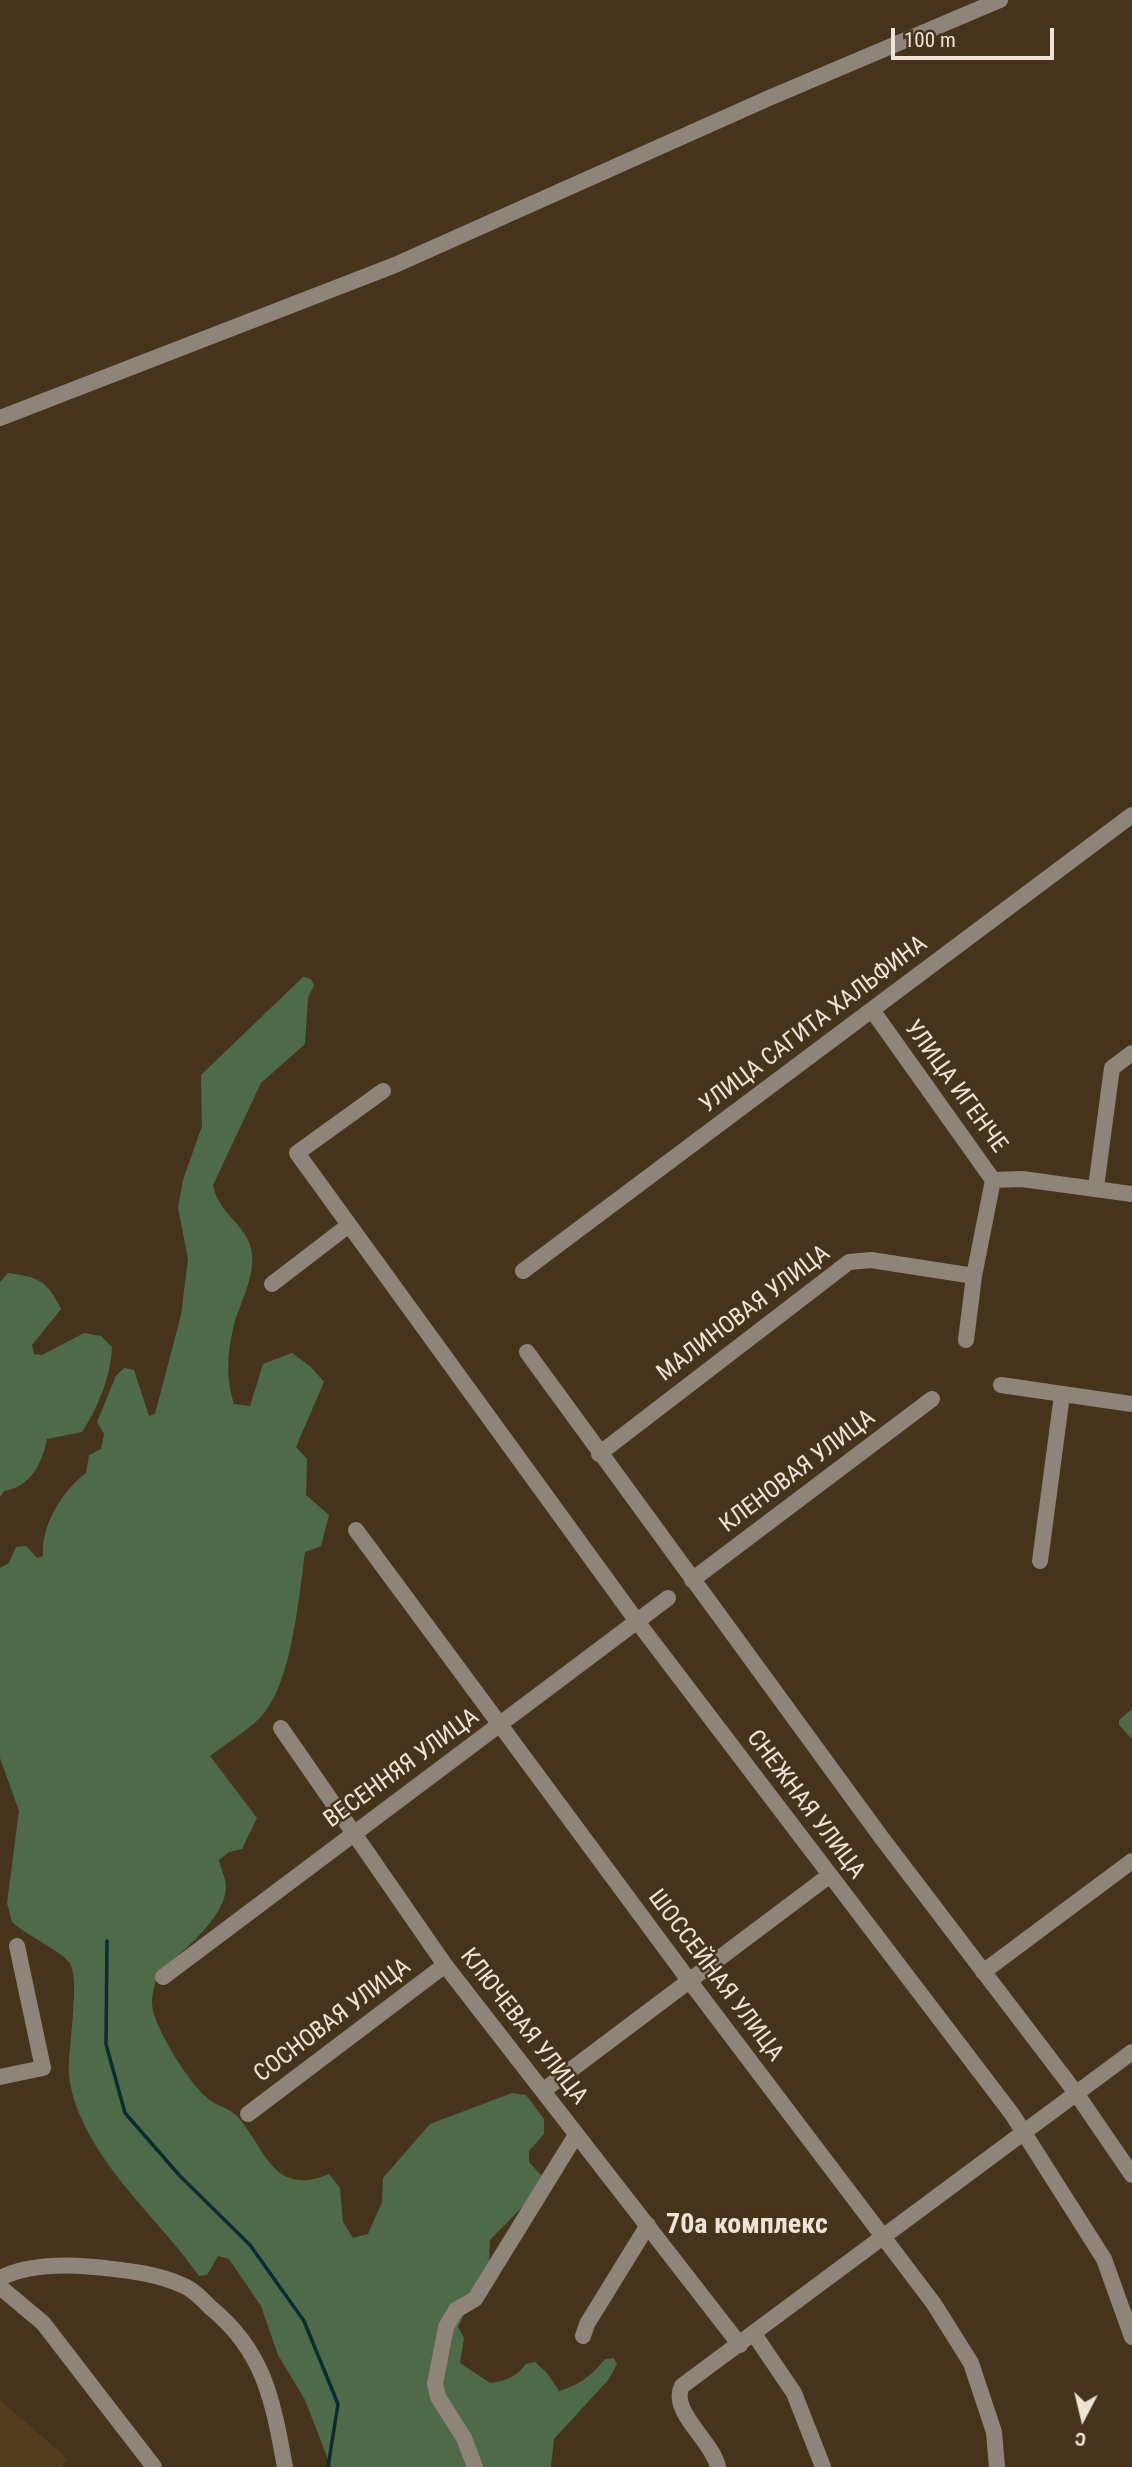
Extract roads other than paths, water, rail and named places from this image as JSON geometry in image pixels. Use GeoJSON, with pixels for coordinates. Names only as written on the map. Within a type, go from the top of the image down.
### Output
{"type":"FeatureCollection","features":[{"type":"Feature","properties":{"kind":"street"},"geometry":{"type":"LineString","coordinates":[[0,418],[395,265],[769,98],[1000,0]]}},
{"type":"Feature","properties":{"kind":"street","name":"УЛИЦА САГИТА ХАЛЬФИНА"},"geometry":{"type":"LineString","coordinates":[[523,1270],[1132,815]]}},
{"type":"Feature","properties":{"kind":"street","name":"УЛИЦА ИГЕНЧЕ"},"geometry":{"type":"LineString","coordinates":[[872,1010],[993,1180],[1022,1179],[1132,1194]]}},
{"type":"Feature","properties":{"kind":"street"},"geometry":{"type":"LineString","coordinates":[[1096,1187],[1112,1068],[1132,1053]]}},
{"type":"Feature","properties":{"kind":"street","name":"СНЕЖНАЯ УЛИЦА"},"geometry":{"type":"LineString","coordinates":[[383,1091],[297,1153],[636,1620],[1023,2132],[1104,2259],[1132,2337]]}},
{"type":"Feature","properties":{"kind":"street"},"geometry":{"type":"LineString","coordinates":[[966,1340],[974,1276],[993,1180]]}},
{"type":"Feature","properties":{"kind":"street"},"geometry":{"type":"LineString","coordinates":[[272,1284],[349,1224]]}},
{"type":"Feature","properties":{"kind":"street","name":"МАЛИНОВАЯ УЛИЦА"},"geometry":{"type":"LineString","coordinates":[[599,1454],[849,1262],[871,1260],[974,1276]]}},
{"type":"Feature","properties":{"kind":"street"},"geometry":{"type":"LineString","coordinates":[[527,1352],[881,1837],[1076,2093],[1132,2175]]}},
{"type":"Feature","properties":{"kind":"street"},"geometry":{"type":"LineString","coordinates":[[1001,1385],[1132,1404]]}},
{"type":"Feature","properties":{"kind":"street"},"geometry":{"type":"LineString","coordinates":[[1040,1561],[1062,1395]]}},
{"type":"Feature","properties":{"kind":"street","name":"КЛЕНОВАЯ УЛИЦА"},"geometry":{"type":"LineString","coordinates":[[691,1580],[932,1399]]}},
{"type":"Feature","properties":{"kind":"street","name":"ШОССЕЙНАЯ УЛИЦА"},"geometry":{"type":"LineString","coordinates":[[356,1530],[688,1979],[934,2304],[971,2363],[994,2432],[997,2467]]}},
{"type":"Feature","properties":{"kind":"street","name":"ВЕСЕННЯЯ УЛИЦА"},"geometry":{"type":"LineString","coordinates":[[163,1977],[668,1598]]}},
{"type":"Feature","properties":{"kind":"street","name":"КЛЮЧЕВАЯ УЛИЦА"},"geometry":{"type":"LineString","coordinates":[[281,1728],[445,1965],[648,2225],[735,2349]]}},
{"type":"Feature","properties":{"kind":"street"},"geometry":{"type":"LineString","coordinates":[[984,1972],[1132,1861]]}},
{"type":"Feature","properties":{"kind":"street"},"geometry":{"type":"LineString","coordinates":[[544,2090],[688,1979],[830,1875]]}},
{"type":"Feature","properties":{"kind":"street"},"geometry":{"type":"LineString","coordinates":[[0,2077],[43,2068],[17,1946]]}},
{"type":"Feature","properties":{"kind":"street","name":"СОСНОВАЯ УЛИЦА"},"geometry":{"type":"LineString","coordinates":[[248,2114],[445,1965]]}},
{"type":"Feature","properties":{"kind":"street"},"geometry":{"type":"LineString","coordinates":[[718,2467],[714,2452],[680,2407],[678,2393],[688,2381],[735,2349],[882,2236],[1132,2052]]}},
{"type":"Feature","properties":{"kind":"street"},"geometry":{"type":"LineString","coordinates":[[475,2467],[464,2438],[438,2397],[435,2384],[446,2327],[456,2311],[475,2299],[576,2135]]}},
{"type":"Feature","properties":{"kind":"street"},"geometry":{"type":"LineString","coordinates":[[583,2336],[587,2324],[648,2225]]}},
{"type":"Feature","properties":{"kind":"street"},"geometry":{"type":"LineString","coordinates":[[0,2278],[23,2270],[55,2266],[92,2266],[140,2272],[184,2285],[229,2322],[261,2369],[273,2402],[285,2467]]}},
{"type":"Feature","properties":{"kind":"street"},"geometry":{"type":"LineString","coordinates":[[0,2287],[43,2323],[154,2467]]}},
{"type":"Feature","properties":{"kind":"street"},"geometry":{"type":"LineString","coordinates":[[754,2333],[794,2393],[823,2467]]}},
{"type":"Feature","properties":{"kind":"waterway"},"geometry":{"type":"LineString","coordinates":[[107,1941],[106,2044],[125,2113],[180,2176],[250,2245],[304,2321],[338,2404],[328,2467]]}},
{"type":"Feature","properties":{"kind":"district","name":"70а комплекс"},"geometry":{"type":"Point","coordinates":[747,2226]}}]}
